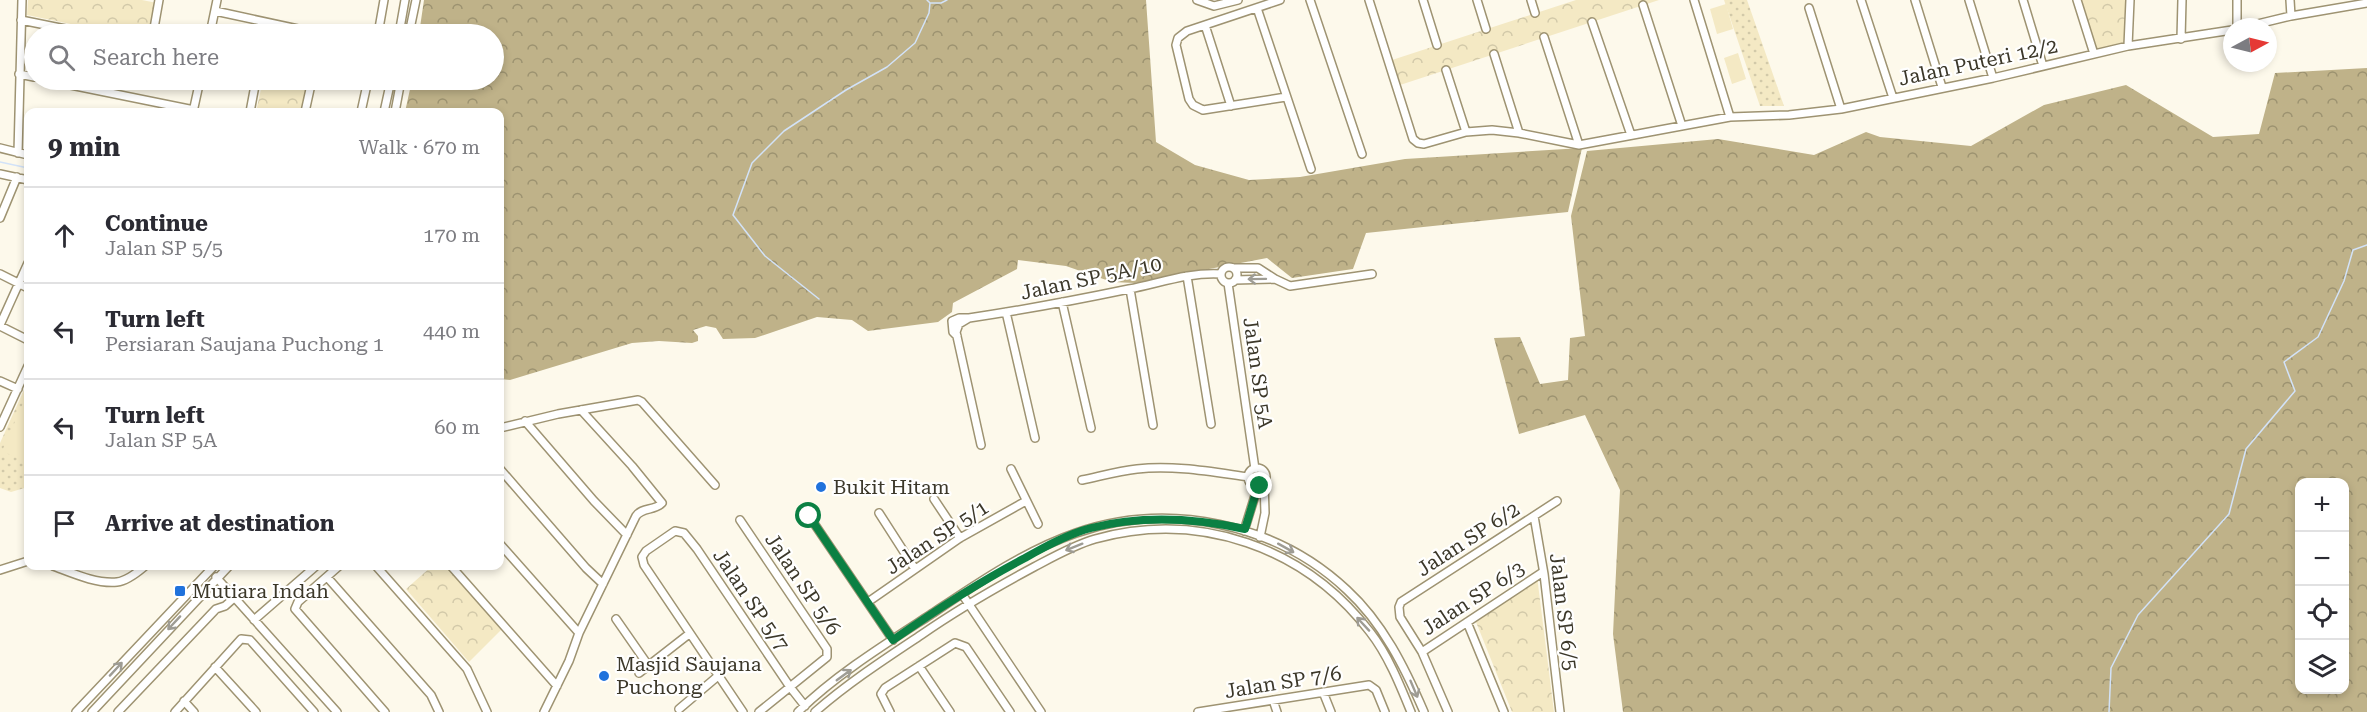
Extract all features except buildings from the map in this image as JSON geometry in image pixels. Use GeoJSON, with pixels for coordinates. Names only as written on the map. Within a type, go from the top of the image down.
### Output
{"type":"FeatureCollection","features":[{"type":"Feature","properties":{"kind":"street"},"geometry":{"type":"LineString","coordinates":[[18,153],[22,0]]}},
{"type":"Feature","properties":{"kind":"street"},"geometry":{"type":"LineString","coordinates":[[155,24],[159,0]]}},
{"type":"Feature","properties":{"kind":"street"},"geometry":{"type":"LineString","coordinates":[[212,24],[217,0]]}},
{"type":"Feature","properties":{"kind":"street"},"geometry":{"type":"LineString","coordinates":[[401,24],[405,0]]}},
{"type":"Feature","properties":{"kind":"street"},"geometry":{"type":"LineString","coordinates":[[412,24],[416,0]]}},
{"type":"Feature","properties":{"kind":"street"},"geometry":{"type":"LineString","coordinates":[[1197,0],[1214,6],[1238,0]]}},
{"type":"Feature","properties":{"kind":"street"},"geometry":{"type":"LineString","coordinates":[[1280,0],[1187,31],[1178,38],[1176,45],[1189,99],[1193,105],[1203,110],[1286,97]]}},
{"type":"Feature","properties":{"kind":"street"},"geometry":{"type":"LineString","coordinates":[[1310,0],[1362,154]]}},
{"type":"Feature","properties":{"kind":"street"},"geometry":{"type":"LineString","coordinates":[[1369,0],[1413,139],[1418,143],[1424,144],[1466,132],[1492,130],[1520,133],[1579,145],[1544,37]]}},
{"type":"Feature","properties":{"kind":"street"},"geometry":{"type":"LineString","coordinates":[[1423,0],[1437,45]]}},
{"type":"Feature","properties":{"kind":"street"},"geometry":{"type":"LineString","coordinates":[[1477,0],[1486,29]]}},
{"type":"Feature","properties":{"kind":"street"},"geometry":{"type":"LineString","coordinates":[[1531,0],[1535,13]]}},
{"type":"Feature","properties":{"kind":"street"},"geometry":{"type":"LineString","coordinates":[[1694,0],[1731,117]]}},
{"type":"Feature","properties":{"kind":"street"},"geometry":{"type":"LineString","coordinates":[[1861,0],[1893,98]]}},
{"type":"Feature","properties":{"kind":"street"},"geometry":{"type":"LineString","coordinates":[[1916,0],[1942,87]]}},
{"type":"Feature","properties":{"kind":"street"},"geometry":{"type":"LineString","coordinates":[[1969,0],[1993,78]]}},
{"type":"Feature","properties":{"kind":"street"},"geometry":{"type":"LineString","coordinates":[[2023,0],[2043,66]]}},
{"type":"Feature","properties":{"kind":"street"},"geometry":{"type":"LineString","coordinates":[[2077,0],[2094,54]]}},
{"type":"Feature","properties":{"kind":"street"},"geometry":{"type":"LineString","coordinates":[[2128,46],[2130,0]]}},
{"type":"Feature","properties":{"kind":"street"},"geometry":{"type":"LineString","coordinates":[[2181,39],[2182,0]]}},
{"type":"Feature","properties":{"kind":"street"},"geometry":{"type":"LineString","coordinates":[[2237,0],[2237,18]]}},
{"type":"Feature","properties":{"kind":"street"},"geometry":{"type":"LineString","coordinates":[[2290,0],[2291,16]]}},
{"type":"Feature","properties":{"kind":"street"},"geometry":{"type":"LineString","coordinates":[[380,24],[385,1]]}},
{"type":"Feature","properties":{"kind":"street"},"geometry":{"type":"LineString","coordinates":[[2277,19],[2346,4],[2367,3]]}},
{"type":"Feature","properties":{"kind":"street"},"geometry":{"type":"LineString","coordinates":[[1643,5],[1682,126]]}},
{"type":"Feature","properties":{"kind":"street"},"geometry":{"type":"LineString","coordinates":[[1257,8],[1311,169]]}},
{"type":"Feature","properties":{"kind":"street"},"geometry":{"type":"LineString","coordinates":[[1809,8],[1841,109]]}},
{"type":"Feature","properties":{"kind":"street"},"geometry":{"type":"LineString","coordinates":[[215,11],[273,24]]}},
{"type":"Feature","properties":{"kind":"street"},"geometry":{"type":"LineString","coordinates":[[21,20],[41,24]]}},
{"type":"Feature","properties":{"kind":"street"},"geometry":{"type":"LineString","coordinates":[[1592,22],[1630,135]]}},
{"type":"Feature","properties":{"kind":"street"},"geometry":{"type":"LineString","coordinates":[[1205,25],[1231,106]]}},
{"type":"Feature","properties":{"kind":"street","name":"Jalan Puteri 12/2"},"geometry":{"type":"LineString","coordinates":[[1579,145],[1731,117],[1789,116],[1841,109],[1993,78],[2128,46],[2223,32]]}},
{"type":"Feature","properties":{"kind":"street"},"geometry":{"type":"LineString","coordinates":[[1494,54],[1520,133]]}},
{"type":"Feature","properties":{"kind":"street"},"geometry":{"type":"LineString","coordinates":[[1446,69],[1466,132]]}},
{"type":"Feature","properties":{"kind":"street"},"geometry":{"type":"LineString","coordinates":[[19,74],[24,75]]}},
{"type":"Feature","properties":{"kind":"street"},"geometry":{"type":"LineString","coordinates":[[93,90],[179,108]]}},
{"type":"Feature","properties":{"kind":"street"},"geometry":{"type":"LineString","coordinates":[[194,108],[198,90]]}},
{"type":"Feature","properties":{"kind":"street"},"geometry":{"type":"LineString","coordinates":[[251,108],[254,90]]}},
{"type":"Feature","properties":{"kind":"street"},"geometry":{"type":"LineString","coordinates":[[306,108],[310,90]]}},
{"type":"Feature","properties":{"kind":"street"},"geometry":{"type":"LineString","coordinates":[[362,108],[366,90]]}},
{"type":"Feature","properties":{"kind":"street"},"geometry":{"type":"LineString","coordinates":[[385,108],[389,90]]}},
{"type":"Feature","properties":{"kind":"street"},"geometry":{"type":"LineString","coordinates":[[396,108],[399,90]]}},
{"type":"Feature","properties":{"kind":"street"},"geometry":{"type":"LineString","coordinates":[[0,148],[24,154]]}},
{"type":"Feature","properties":{"kind":"street"},"geometry":{"type":"LineString","coordinates":[[0,174],[24,179]]}},
{"type":"Feature","properties":{"kind":"street"},"geometry":{"type":"LineString","coordinates":[[0,218],[17,177]]}},
{"type":"Feature","properties":{"kind":"street"},"geometry":{"type":"LineString","coordinates":[[1275,279],[1231,281],[1222,279],[1221,274],[1224,268],[1258,268],[1290,286],[1372,274]]}},
{"type":"Feature","properties":{"kind":"street"},"geometry":{"type":"LineString","coordinates":[[1231,281],[1237,272],[1234,268]]}},
{"type":"Feature","properties":{"kind":"street"},"geometry":{"type":"LineString","coordinates":[[24,272],[0,325],[24,338]]}},
{"type":"Feature","properties":{"kind":"street","name":"Jalan SP 5A/10"},"geometry":{"type":"LineString","coordinates":[[981,445],[952,321],[1130,289],[1187,276],[1206,273],[1221,274]]}},
{"type":"Feature","properties":{"kind":"street"},"geometry":{"type":"LineString","coordinates":[[0,274],[24,286]]}},
{"type":"Feature","properties":{"kind":"street"},"geometry":{"type":"LineString","coordinates":[[1187,276],[1211,424]]}},
{"type":"Feature","properties":{"kind":"street","name":"Jalan SP 5A"},"geometry":{"type":"LineString","coordinates":[[1231,281],[1255,469],[1264,472],[1261,484]]}},
{"type":"Feature","properties":{"kind":"street"},"geometry":{"type":"LineString","coordinates":[[1130,289],[1153,426]]}},
{"type":"Feature","properties":{"kind":"street"},"geometry":{"type":"LineString","coordinates":[[1062,302],[1091,428]]}},
{"type":"Feature","properties":{"kind":"street"},"geometry":{"type":"LineString","coordinates":[[1006,312],[1035,438]]}},
{"type":"Feature","properties":{"kind":"street"},"geometry":{"type":"LineString","coordinates":[[0,425],[24,375]]}},
{"type":"Feature","properties":{"kind":"street"},"geometry":{"type":"LineString","coordinates":[[0,381],[18,389]]}},
{"type":"Feature","properties":{"kind":"street"},"geometry":{"type":"LineString","coordinates":[[504,427],[633,400],[642,402],[715,485]]}},
{"type":"Feature","properties":{"kind":"street"},"geometry":{"type":"LineString","coordinates":[[544,712],[579,633],[638,513],[661,506],[661,500],[581,410]]}},
{"type":"Feature","properties":{"kind":"street"},"geometry":{"type":"LineString","coordinates":[[525,421],[594,501],[627,535]]}},
{"type":"Feature","properties":{"kind":"street"},"geometry":{"type":"LineString","coordinates":[[1082,480],[1124,471],[1157,468],[1190,469],[1249,477]]}},
{"type":"Feature","properties":{"kind":"street"},"geometry":{"type":"LineString","coordinates":[[1011,469],[1038,524]]}},
{"type":"Feature","properties":{"kind":"street"},"geometry":{"type":"LineString","coordinates":[[1255,469],[1249,477],[1251,483],[1261,484]]}},
{"type":"Feature","properties":{"kind":"street"},"geometry":{"type":"LineString","coordinates":[[504,475],[586,568],[603,584]]}},
{"type":"Feature","properties":{"kind":"street"},"geometry":{"type":"LineString","coordinates":[[1242,539],[1261,484]]}},
{"type":"Feature","properties":{"kind":"street"},"geometry":{"type":"LineString","coordinates":[[1257,545],[1265,513],[1261,484]]}},
{"type":"Feature","properties":{"kind":"street"},"geometry":{"type":"LineString","coordinates":[[934,500],[960,538]]}},
{"type":"Feature","properties":{"kind":"street","name":"Jalan SP 5/1"},"geometry":{"type":"LineString","coordinates":[[868,602],[960,538],[1026,501]]}},
{"type":"Feature","properties":{"kind":"street","name":"Jalan SP 6/2"},"geometry":{"type":"LineString","coordinates":[[1422,652],[1400,617],[1398,608],[1401,602],[1557,501]]}},
{"type":"Feature","properties":{"kind":"street"},"geometry":{"type":"LineString","coordinates":[[879,513],[915,569]]}},
{"type":"Feature","properties":{"kind":"street"},"geometry":{"type":"LineString","coordinates":[[809,516],[893,640]]}},
{"type":"Feature","properties":{"kind":"street","name":"Jalan SP 6/5"},"geometry":{"type":"LineString","coordinates":[[1534,516],[1560,712]]}},
{"type":"Feature","properties":{"kind":"street","name":"Jalan SP 5/6"},"geometry":{"type":"LineString","coordinates":[[740,520],[827,649],[827,657],[790,687]]}},
{"type":"Feature","properties":{"kind":"street"},"geometry":{"type":"LineString","coordinates":[[798,712],[893,640],[962,594],[1045,547],[1091,528],[1139,520],[1161,520],[1217,523],[1245,529],[1317,566],[1347,590],[1392,646],[1424,712]]}},
{"type":"Feature","properties":{"kind":"street"},"geometry":{"type":"LineString","coordinates":[[815,712],[885,659],[969,603],[1061,553],[1094,540],[1146,530],[1216,534],[1242,539],[1286,558],[1339,598],[1370,632],[1384,654],[1411,712]]}},
{"type":"Feature","properties":{"kind":"street","name":"Jalan SP 5/7"},"geometry":{"type":"LineString","coordinates":[[689,634],[644,565],[642,557],[646,551],[675,531],[684,533],[790,687],[805,705]]}},
{"type":"Feature","properties":{"kind":"street"},"geometry":{"type":"LineString","coordinates":[[504,549],[579,633]]}},
{"type":"Feature","properties":{"kind":"street"},"geometry":{"type":"LineString","coordinates":[[0,570],[24,562]]}},
{"type":"Feature","properties":{"kind":"street"},"geometry":{"type":"LineString","coordinates":[[64,570],[84,577],[117,582],[140,570]]}},
{"type":"Feature","properties":{"kind":"street"},"geometry":{"type":"LineString","coordinates":[[76,712],[210,570]]}},
{"type":"Feature","properties":{"kind":"street"},"geometry":{"type":"LineString","coordinates":[[213,570],[234,598],[337,712]]}},
{"type":"Feature","properties":{"kind":"street"},"geometry":{"type":"LineString","coordinates":[[92,712],[225,570]]}},
{"type":"Feature","properties":{"kind":"street"},"geometry":{"type":"LineString","coordinates":[[254,620],[311,570]]}},
{"type":"Feature","properties":{"kind":"street"},"geometry":{"type":"LineString","coordinates":[[335,570],[298,602],[296,609],[299,616],[385,712]]}},
{"type":"Feature","properties":{"kind":"street"},"geometry":{"type":"LineString","coordinates":[[380,570],[467,669],[487,712]]}},
{"type":"Feature","properties":{"kind":"street"},"geometry":{"type":"LineString","coordinates":[[455,570],[557,686]]}},
{"type":"Feature","properties":{"kind":"street","name":"Jalan SP 6/3"},"geometry":{"type":"LineString","coordinates":[[1422,652],[1543,572]]}},
{"type":"Feature","properties":{"kind":"street"},"geometry":{"type":"LineString","coordinates":[[327,577],[431,694],[439,712]]}},
{"type":"Feature","properties":{"kind":"street"},"geometry":{"type":"LineString","coordinates":[[962,594],[1041,712]]}},
{"type":"Feature","properties":{"kind":"street"},"geometry":{"type":"LineString","coordinates":[[118,712],[216,609],[225,606],[234,598]]}},
{"type":"Feature","properties":{"kind":"street"},"geometry":{"type":"LineString","coordinates":[[616,619],[648,665]]}},
{"type":"Feature","properties":{"kind":"street"},"geometry":{"type":"LineString","coordinates":[[1467,622],[1504,712]]}},
{"type":"Feature","properties":{"kind":"street"},"geometry":{"type":"LineString","coordinates":[[639,673],[689,634],[743,712]]}},
{"type":"Feature","properties":{"kind":"street"},"geometry":{"type":"LineString","coordinates":[[175,712],[241,639],[246,638],[250,639],[314,712]]}},
{"type":"Feature","properties":{"kind":"street"},"geometry":{"type":"LineString","coordinates":[[890,712],[881,698],[882,691],[951,644],[963,644],[1010,712]]}},
{"type":"Feature","properties":{"kind":"street"},"geometry":{"type":"LineString","coordinates":[[1422,652],[1448,712]]}},
{"type":"Feature","properties":{"kind":"street"},"geometry":{"type":"LineString","coordinates":[[919,666],[950,712]]}},
{"type":"Feature","properties":{"kind":"street"},"geometry":{"type":"LineString","coordinates":[[215,667],[255,712]]}},
{"type":"Feature","properties":{"kind":"street"},"geometry":{"type":"LineString","coordinates":[[679,709],[718,676]]}},
{"type":"Feature","properties":{"kind":"street","name":"Jalan SP 7/6"},"geometry":{"type":"LineString","coordinates":[[1198,712],[1369,685],[1374,687],[1385,712]]}},
{"type":"Feature","properties":{"kind":"street"},"geometry":{"type":"LineString","coordinates":[[759,712],[790,687]]}},
{"type":"Feature","properties":{"kind":"street"},"geometry":{"type":"LineString","coordinates":[[1323,692],[1331,712]]}},
{"type":"Feature","properties":{"kind":"street"},"geometry":{"type":"LineString","coordinates":[[1272,700],[1277,712]]}},
{"type":"Feature","properties":{"kind":"street"},"geometry":{"type":"LineString","coordinates":[[184,701],[194,712]]}},
{"type":"Feature","properties":{"kind":"green space"},"geometry":{"type":"Polygon","coordinates":[[[28,0],[142,0],[157,3],[152,24],[71,24],[27,15],[28,0]]]}},
{"type":"Feature","properties":{"kind":"green space"},"geometry":{"type":"Polygon","coordinates":[[[424,0],[1146,0],[1156,142],[1195,165],[1249,180],[1300,177],[1405,159],[1582,148],[1568,212],[1366,233],[1353,269],[1292,278],[1267,258],[1135,283],[1112,282],[1066,266],[1018,260],[1017,269],[953,303],[952,312],[938,322],[868,331],[852,320],[817,317],[755,338],[723,339],[716,328],[706,326],[693,330],[698,336],[698,341],[692,343],[659,341],[632,343],[510,380],[504,379],[504,108],[406,108],[410,90],[504,90],[504,24],[420,24],[424,0]]]}},
{"type":"Feature","properties":{"kind":"green space"},"geometry":{"type":"Polygon","coordinates":[[[1576,0],[1659,0],[1397,86],[1389,61],[1576,0]]]}},
{"type":"Feature","properties":{"kind":"green space"},"geometry":{"type":"Polygon","coordinates":[[[1724,0],[1747,0],[1784,106],[1760,106],[1724,0]]]}},
{"type":"Feature","properties":{"kind":"green space"},"geometry":{"type":"Polygon","coordinates":[[[2081,0],[2127,0],[2126,42],[2096,50],[2081,0]]]}},
{"type":"Feature","properties":{"kind":"green space"},"geometry":{"type":"Polygon","coordinates":[[[1726,4],[1733,29],[1717,34],[1710,9],[1726,4]]]}},
{"type":"Feature","properties":{"kind":"green space"},"geometry":{"type":"Polygon","coordinates":[[[1738,53],[1746,79],[1732,84],[1724,58],[1738,53]]]}},
{"type":"Feature","properties":{"kind":"green space"},"geometry":{"type":"Polygon","coordinates":[[[2367,68],[2367,712],[1623,712],[1613,634],[1620,490],[1585,415],[1519,434],[1494,338],[1520,337],[1540,384],[1568,380],[1570,338],[1585,336],[1571,216],[1587,151],[1718,139],[1814,155],[1866,132],[1880,137],[1971,146],[2044,105],[2126,85],[2213,137],[2259,134],[2275,73],[2367,68]]]}},
{"type":"Feature","properties":{"kind":"green space"},"geometry":{"type":"Polygon","coordinates":[[[261,90],[308,90],[304,108],[257,108],[261,90]]]}},
{"type":"Feature","properties":{"kind":"green space"},"geometry":{"type":"Polygon","coordinates":[[[24,390],[24,488],[11,492],[0,488],[0,443],[24,390]]]}},
{"type":"Feature","properties":{"kind":"green space"},"geometry":{"type":"Polygon","coordinates":[[[24,401],[24,461],[2,451],[24,401]]]}},
{"type":"Feature","properties":{"kind":"green space"},"geometry":{"type":"Polygon","coordinates":[[[427,570],[449,570],[503,628],[469,662],[406,589],[427,570]]]}},
{"type":"Feature","properties":{"kind":"green space"},"geometry":{"type":"Polygon","coordinates":[[[1537,576],[1554,712],[1512,712],[1476,622],[1537,576]]]}},
{"type":"Feature","properties":{"kind":"waterway"},"geometry":{"type":"LineString","coordinates":[[927,0],[930,3],[941,3],[947,0]]}},
{"type":"Feature","properties":{"kind":"waterway"},"geometry":{"type":"LineString","coordinates":[[819,299],[765,256],[733,215],[752,163],[784,131],[846,90],[887,67],[915,43],[929,13],[930,3]]}},
{"type":"Feature","properties":{"kind":"waterway"},"geometry":{"type":"LineString","coordinates":[[0,162],[24,167]]}},
{"type":"Feature","properties":{"kind":"waterway"},"geometry":{"type":"LineString","coordinates":[[2109,712],[2111,668],[2138,615],[2229,514],[2246,449],[2295,391],[2284,362],[2318,337],[2344,281],[2353,250],[2367,245]]}},
{"type":"Feature","properties":{"kind":"place","name":"Bukit Hitam"},"geometry":{"type":"Point","coordinates":[821,487]}},
{"type":"Feature","properties":{"kind":"place","name":"Mutiara Indah"},"geometry":{"type":"Point","coordinates":[180,591]}},
{"type":"Feature","properties":{"kind":"place","name":"Masjid Saujana Puchong"},"geometry":{"type":"Point","coordinates":[604,676]}},
{"type":"Feature","properties":{"kind":"route"},"geometry":{"type":"LineString","coordinates":[[809,516],[893,640],[1000,570],[1045,547],[1091,528],[1139,520],[1190,520],[1245,529],[1253,500],[1260,486]]}}]}
